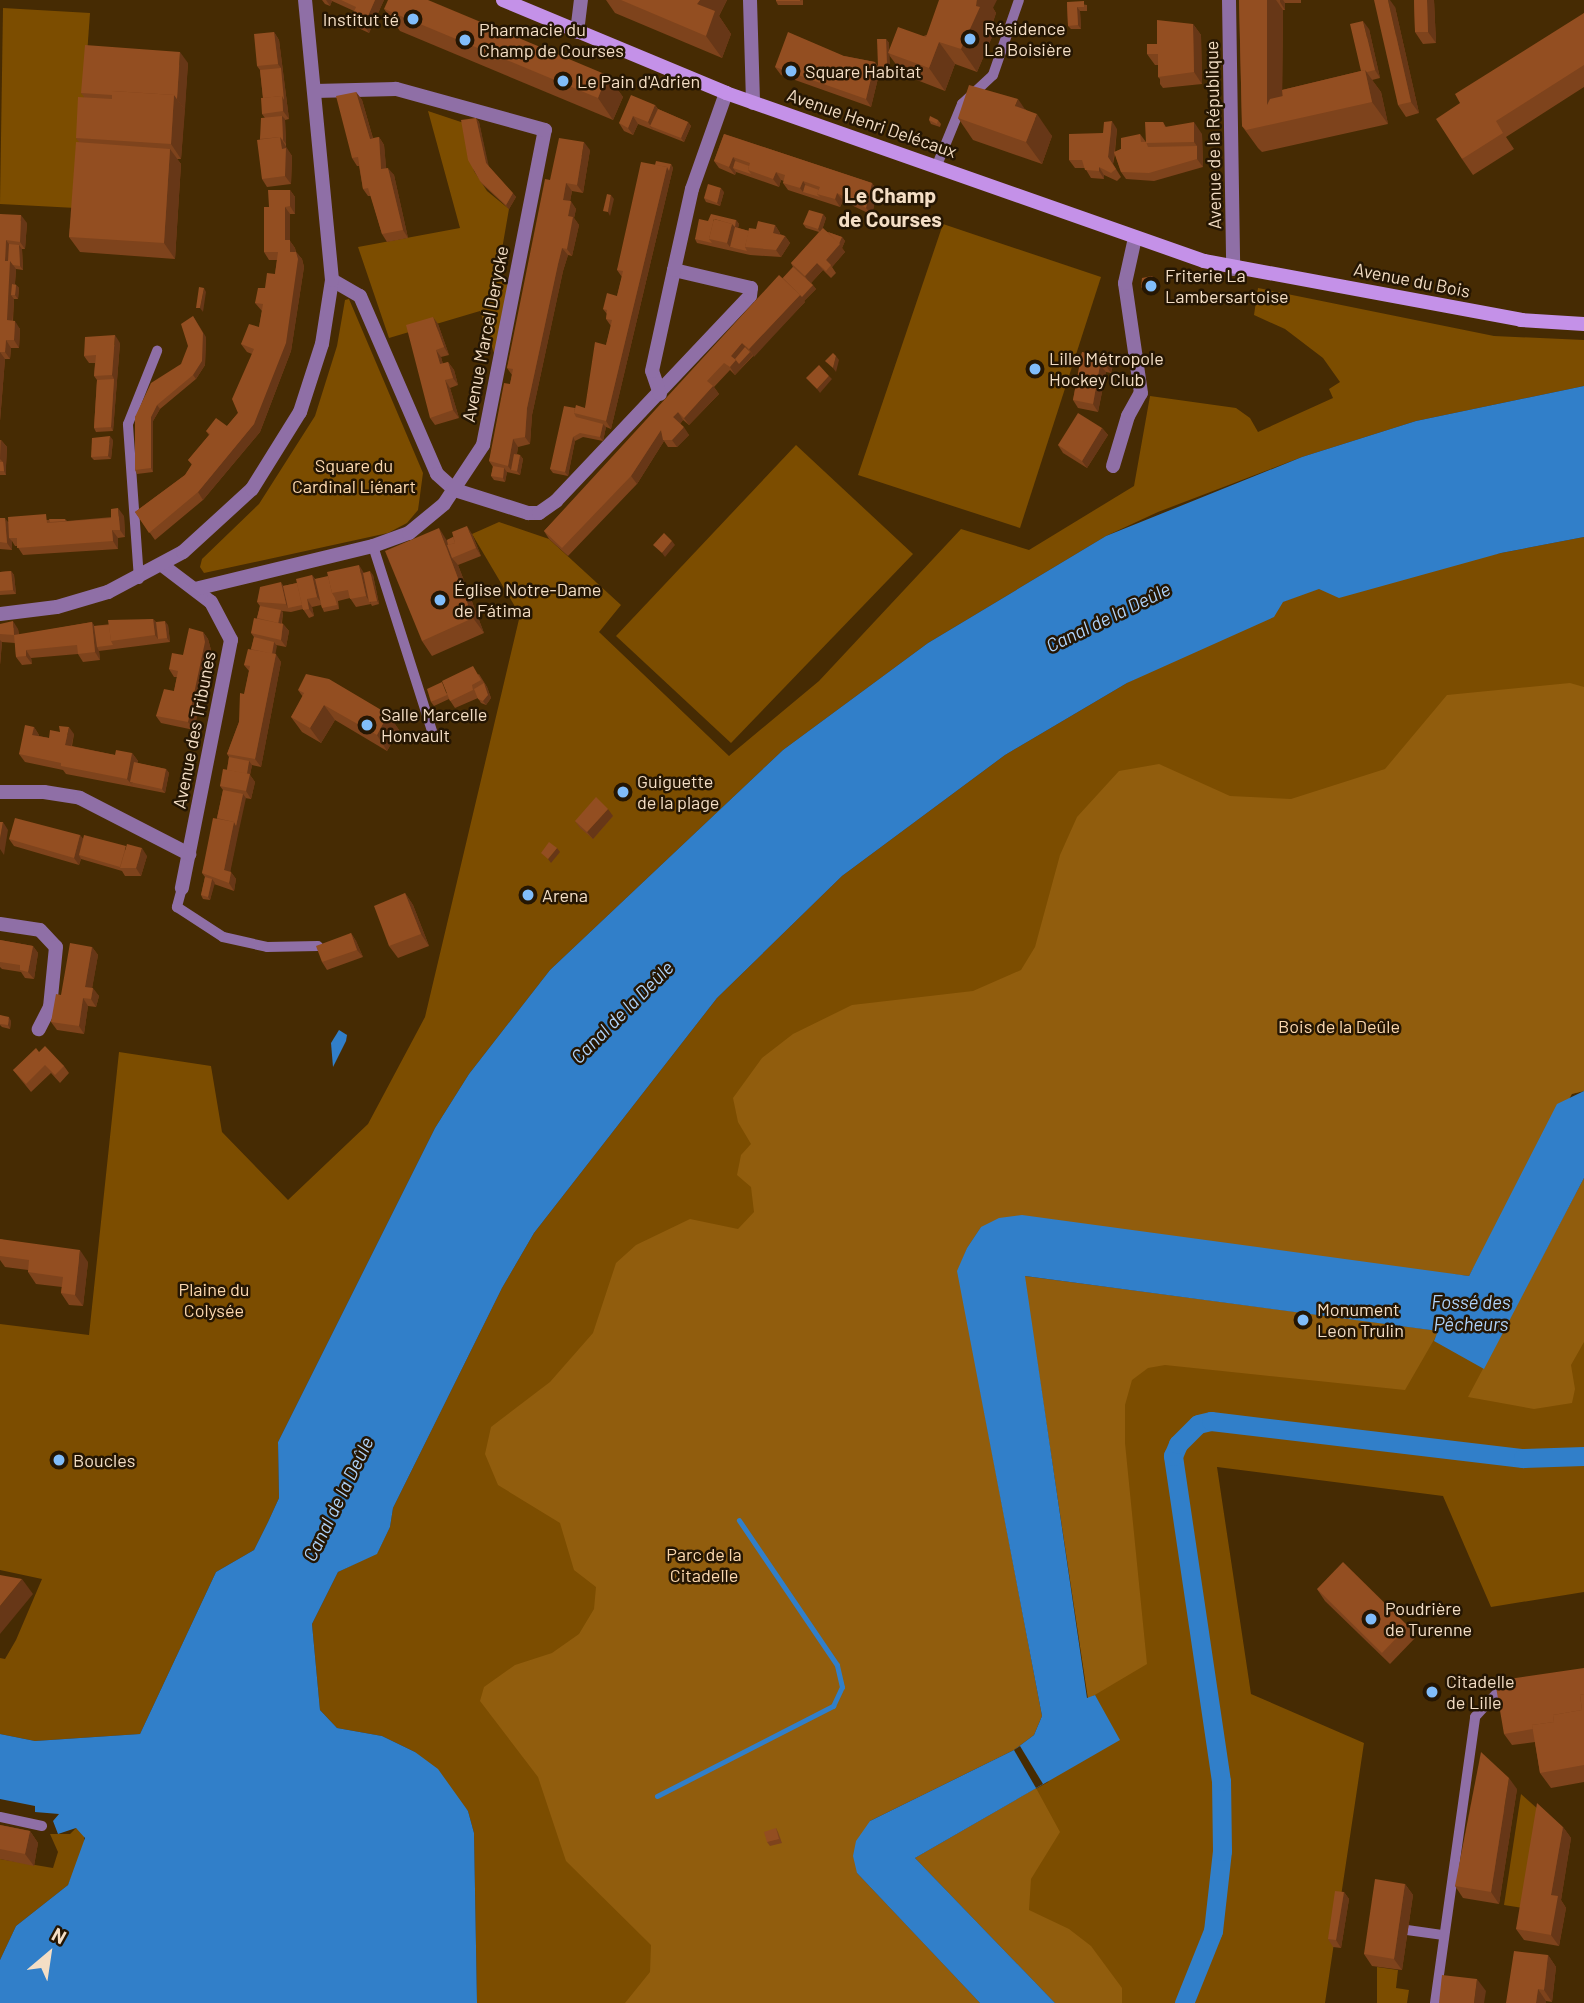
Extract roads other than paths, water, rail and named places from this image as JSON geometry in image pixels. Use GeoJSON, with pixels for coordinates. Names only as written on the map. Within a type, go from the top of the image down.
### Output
{"type":"FeatureCollection","features":[{"type":"Feature","properties":{"kind":"street"},"geometry":{"type":"LineString","coordinates":[[0,614],[57,607],[139,579],[162,565],[241,501],[285,441],[318,363],[332,280],[305,0]]}},
{"type":"Feature","properties":{"kind":"street","name":"Avenue Henri Delécaux"},"geometry":{"type":"LineString","coordinates":[[503,0],[753,103],[937,165],[1135,238],[1233,269]]}},
{"type":"Feature","properties":{"kind":"street"},"geometry":{"type":"LineString","coordinates":[[577,32],[582,0]]}},
{"type":"Feature","properties":{"kind":"street"},"geometry":{"type":"LineString","coordinates":[[750,0],[753,103]]}},
{"type":"Feature","properties":{"kind":"street","name":"Avenue de la République"},"geometry":{"type":"LineString","coordinates":[[1229,0],[1233,269]]}},
{"type":"Feature","properties":{"kind":"street","name":"Avenue Marcel Derycke"},"geometry":{"type":"LineString","coordinates":[[195,589],[373,546],[422,524],[455,490],[482,445],[545,130],[396,89],[315,91]]}},
{"type":"Feature","properties":{"kind":"street"},"geometry":{"type":"LineString","coordinates":[[660,394],[652,371],[674,270],[692,189],[726,93]]}},
{"type":"Feature","properties":{"kind":"street"},"geometry":{"type":"LineString","coordinates":[[1113,466],[1125,424],[1141,393],[1125,283],[1135,238]]}},
{"type":"Feature","properties":{"kind":"street","name":"Avenue du Bois"},"geometry":{"type":"LineString","coordinates":[[1233,269],[1294,276],[1521,320],[1584,324]]}},
{"type":"Feature","properties":{"kind":"street"},"geometry":{"type":"LineString","coordinates":[[332,280],[360,296],[431,465],[455,490],[519,512],[539,513],[556,501],[660,394],[751,293],[751,288],[674,270]]}},
{"type":"Feature","properties":{"kind":"street","name":"Avenue des Tribunes"},"geometry":{"type":"LineString","coordinates":[[162,565],[195,589],[218,612],[231,640],[182,888]]}},
{"type":"Feature","properties":{"kind":"street"},"geometry":{"type":"LineString","coordinates":[[0,792],[44,792],[80,799],[189,854]]}},
{"type":"Feature","properties":{"kind":"street"},"geometry":{"type":"LineString","coordinates":[[0,924],[40,930],[56,947],[50,1006],[39,1029]]}},
{"type":"Feature","properties":{"kind":"lane"},"geometry":{"type":"LineString","coordinates":[[937,165],[962,104],[993,75],[1019,0]]}},
{"type":"Feature","properties":{"kind":"lane"},"geometry":{"type":"LineString","coordinates":[[139,579],[128,424],[133,400],[157,351]]}},
{"type":"Feature","properties":{"kind":"lane"},"geometry":{"type":"LineString","coordinates":[[373,546],[433,733]]}},
{"type":"Feature","properties":{"kind":"lane"},"geometry":{"type":"LineString","coordinates":[[182,888],[177,907],[223,937],[267,947],[318,946]]}},
{"type":"Feature","properties":{"kind":"lane"},"geometry":{"type":"LineString","coordinates":[[1435,2003],[1475,1717],[1505,1683],[1518,1681]]}},
{"type":"Feature","properties":{"kind":"lane"},"geometry":{"type":"LineString","coordinates":[[0,1817],[42,1826]]}},
{"type":"Feature","properties":{"kind":"lane"},"geometry":{"type":"LineString","coordinates":[[1407,1930],[1444,1935]]}},
{"type":"Feature","properties":{"kind":"water","name":"Canal de la Deûle"},"geometry":{"type":"Polygon","coordinates":[[[1584,386],[1584,537],[1501,553],[1339,598],[1319,589],[1283,602],[1274,617],[1127,683],[1005,755],[842,876],[717,998],[534,1233],[502,1288],[393,1508],[390,1527],[377,1554],[338,1572],[312,1624],[320,1710],[337,1728],[382,1736],[415,1752],[438,1769],[468,1811],[474,1833],[477,2003],[0,2003],[0,1960],[16,1926],[68,1885],[85,1838],[76,1828],[58,1834],[53,1821],[59,1814],[35,1812],[35,1806],[0,1799],[0,1734],[35,1741],[140,1734],[216,1572],[254,1550],[268,1522],[279,1498],[278,1442],[435,1128],[469,1074],[550,970],[783,750],[928,643],[1106,536],[1302,457],[1416,421],[1584,386]]]}},
{"type":"Feature","properties":{"kind":"water"},"geometry":{"type":"Polygon","coordinates":[[[339,1030],[347,1035],[333,1067],[331,1043],[339,1030]]]}},
{"type":"Feature","properties":{"kind":"water","name":"Fossé des Pêcheurs"},"geometry":{"type":"Polygon","coordinates":[[[1584,1091],[1584,1178],[1484,1369],[1434,1341],[1438,1331],[1025,1276],[1087,1698],[1095,1695],[1120,1740],[915,1858],[1055,2003],[980,2003],[857,1873],[853,1856],[856,1841],[870,1821],[1014,1750],[1034,1735],[1042,1716],[957,1271],[967,1248],[981,1227],[999,1218],[1022,1215],[1469,1276],[1557,1104],[1584,1091]]]}},
{"type":"Feature","properties":{"kind":"waterway"},"geometry":{"type":"LineString","coordinates":[[1184,2003],[1213,1931],[1222,1851],[1221,1781],[1173,1456],[1178,1444],[1198,1424],[1211,1421],[1523,1458],[1584,1456]]}},
{"type":"Feature","properties":{"kind":"waterway"},"geometry":{"type":"LineString","coordinates":[[657,1796],[833,1706],[842,1687],[837,1665],[739,1520]]}},
{"type":"Feature","properties":{"kind":"place","name":"Institut té"},"geometry":{"type":"Point","coordinates":[413,19]}},
{"type":"Feature","properties":{"kind":"place","name":"Résidence La Boisière"},"geometry":{"type":"Point","coordinates":[970,39]}},
{"type":"Feature","properties":{"kind":"place","name":"Pharmacie du Champ de Courses"},"geometry":{"type":"Point","coordinates":[465,40]}},
{"type":"Feature","properties":{"kind":"place","name":"Square Habitat"},"geometry":{"type":"Point","coordinates":[791,71]}},
{"type":"Feature","properties":{"kind":"place","name":"Le Pain d'Adrien"},"geometry":{"type":"Point","coordinates":[563,81]}},
{"type":"Feature","properties":{"kind":"place","name":"Friterie La Lambersartoise"},"geometry":{"type":"Point","coordinates":[1151,286]}},
{"type":"Feature","properties":{"kind":"place","name":"Lille Métropole Hockey Club"},"geometry":{"type":"Point","coordinates":[1035,369]}},
{"type":"Feature","properties":{"kind":"place","name":"Église Notre-Dame de Fátima"},"geometry":{"type":"Point","coordinates":[440,600]}},
{"type":"Feature","properties":{"kind":"place","name":"Salle Marcelle Honvault"},"geometry":{"type":"Point","coordinates":[367,725]}},
{"type":"Feature","properties":{"kind":"place","name":"Guiguette de la plage"},"geometry":{"type":"Point","coordinates":[623,792]}},
{"type":"Feature","properties":{"kind":"place","name":"Arena"},"geometry":{"type":"Point","coordinates":[528,895]}},
{"type":"Feature","properties":{"kind":"place","name":"Monument Leon Trulin"},"geometry":{"type":"Point","coordinates":[1303,1320]}},
{"type":"Feature","properties":{"kind":"place","name":"Boucles"},"geometry":{"type":"Point","coordinates":[59,1460]}},
{"type":"Feature","properties":{"kind":"place","name":"Poudrière de Turenne"},"geometry":{"type":"Point","coordinates":[1371,1619]}},
{"type":"Feature","properties":{"kind":"place","name":"Citadelle de Lille"},"geometry":{"type":"Point","coordinates":[1432,1692]}},
{"type":"Feature","properties":{"kind":"district","name":"Le Champ de Courses"},"geometry":{"type":"Point","coordinates":[890,207]}},
{"type":"Feature","properties":{"kind":"park label","name":"Square du Cardinal Liénart"},"geometry":{"type":"Point","coordinates":[354,476]}},
{"type":"Feature","properties":{"kind":"park label","name":"Bois de la Deûle"},"geometry":{"type":"Point","coordinates":[1339,1026]}},
{"type":"Feature","properties":{"kind":"park label","name":"Plaine du Colysée"},"geometry":{"type":"Point","coordinates":[214,1300]}},
{"type":"Feature","properties":{"kind":"park label","name":"Parc de la Citadelle"},"geometry":{"type":"Point","coordinates":[704,1565]}}]}
